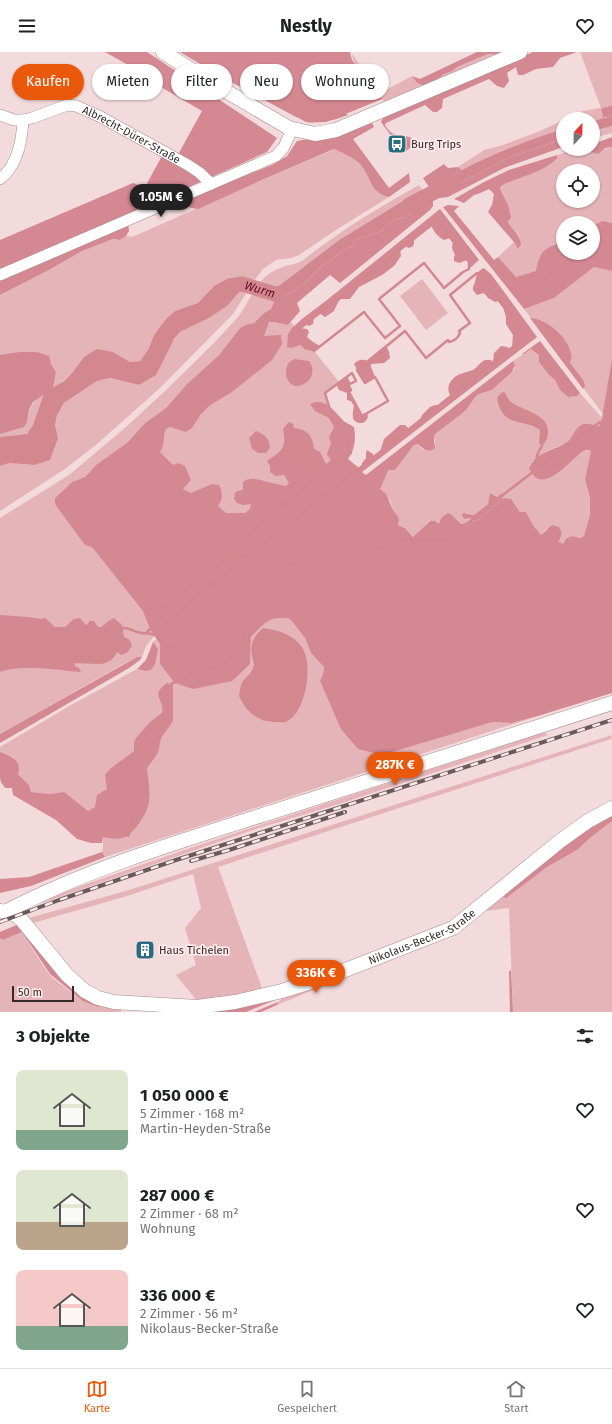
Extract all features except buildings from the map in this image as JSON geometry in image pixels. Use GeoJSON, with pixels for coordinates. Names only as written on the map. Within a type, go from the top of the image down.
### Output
{"type":"FeatureCollection","features":[{"type":"Feature","properties":{"kind":"main road"},"geometry":{"type":"LineString","coordinates":[[163,52],[219,88],[292,129],[315,134],[336,130],[520,52]]}},
{"type":"Feature","properties":{"kind":"main road"},"geometry":{"type":"LineString","coordinates":[[4,911],[94,872],[170,845],[612,703]]}},
{"type":"Feature","properties":{"kind":"main road","name":"Nikolaus-Becker-Straße"},"geometry":{"type":"LineString","coordinates":[[4,911],[12,913],[21,919],[76,983],[85,991],[98,998],[114,1002],[197,1007],[217,1006],[282,992],[330,976],[453,928],[560,841],[588,821],[612,808]]}},
{"type":"Feature","properties":{"kind":"street","name":"Albrecht-Dürer-Straße"},"geometry":{"type":"LineString","coordinates":[[0,115],[14,120],[23,120],[32,118],[61,106],[76,106],[101,117],[188,165],[200,172],[211,184]]}},
{"type":"Feature","properties":{"kind":"street"},"geometry":{"type":"LineString","coordinates":[[0,179],[13,166],[18,149],[23,120]]}},
{"type":"Feature","properties":{"kind":"street"},"geometry":{"type":"LineString","coordinates":[[0,275],[276,156],[284,147],[292,129]]}},
{"type":"Feature","properties":{"kind":"shaded area"},"geometry":{"type":"Polygon","coordinates":[[[105,52],[147,52],[171,68],[171,93],[163,88],[163,64],[126,64],[105,52]]]}},
{"type":"Feature","properties":{"kind":"shaded area"},"geometry":{"type":"Polygon","coordinates":[[[180,52],[350,52],[352,60],[355,64],[301,64],[301,100],[380,100],[326,122],[311,121],[296,117],[265,100],[293,100],[293,64],[240,64],[240,87],[232,82],[232,64],[200,64],[180,52]]]}},
{"type":"Feature","properties":{"kind":"shaded area"},"geometry":{"type":"Polygon","coordinates":[[[477,52],[512,52],[500,55],[488,54],[457,67],[453,71],[444,74],[432,83],[425,86],[417,83],[412,76],[420,79],[477,52]]]}},
{"type":"Feature","properties":{"kind":"shaded area"},"geometry":{"type":"Polygon","coordinates":[[[533,52],[577,52],[560,58],[553,67],[536,69],[523,75],[518,75],[516,67],[507,73],[509,81],[504,88],[497,86],[489,79],[443,99],[442,108],[437,112],[433,112],[425,105],[386,123],[385,125],[391,133],[413,139],[411,147],[404,153],[381,122],[383,118],[533,52]]]}},
{"type":"Feature","properties":{"kind":"shaded area"},"geometry":{"type":"Polygon","coordinates":[[[580,52],[612,52],[612,105],[607,106],[602,119],[600,119],[600,112],[581,112],[601,108],[580,52]]]}},
{"type":"Feature","properties":{"kind":"shaded area"},"geometry":{"type":"Polygon","coordinates":[[[352,54],[360,64],[355,64],[352,54]]]}},
{"type":"Feature","properties":{"kind":"shaded area"},"geometry":{"type":"Polygon","coordinates":[[[488,54],[500,55],[385,103],[383,100],[389,100],[389,88],[412,76],[417,83],[453,71],[457,67],[488,54]]]}},
{"type":"Feature","properties":{"kind":"shaded area"},"geometry":{"type":"Polygon","coordinates":[[[183,100],[220,100],[277,138],[267,152],[0,271],[0,240],[133,183],[145,187],[162,156],[174,162],[202,111],[183,100]]]}},
{"type":"Feature","properties":{"kind":"shaded area"},"geometry":{"type":"Polygon","coordinates":[[[612,105],[612,116],[602,118],[603,115],[601,109],[612,105]]]}},
{"type":"Feature","properties":{"kind":"shaded area"},"geometry":{"type":"Polygon","coordinates":[[[372,123],[374,127],[353,139],[389,188],[409,173],[410,182],[389,197],[382,195],[374,188],[359,163],[334,149],[198,209],[191,208],[181,202],[274,164],[287,156],[297,141],[347,132],[372,123]]]}},
{"type":"Feature","properties":{"kind":"shaded area"},"geometry":{"type":"Polygon","coordinates":[[[556,123],[556,132],[505,150],[462,170],[458,167],[484,150],[503,145],[556,123]]]}},
{"type":"Feature","properties":{"kind":"shaded area"},"geometry":{"type":"Polygon","coordinates":[[[612,126],[612,133],[600,136],[600,129],[612,126]]]}},
{"type":"Feature","properties":{"kind":"shaded area"},"geometry":{"type":"Polygon","coordinates":[[[612,137],[612,147],[605,148],[600,152],[600,141],[612,137]]]}},
{"type":"Feature","properties":{"kind":"shaded area"},"geometry":{"type":"Polygon","coordinates":[[[556,141],[556,149],[504,168],[448,197],[439,198],[434,194],[458,184],[510,157],[556,141]]]}},
{"type":"Feature","properties":{"kind":"shaded area"},"geometry":{"type":"Polygon","coordinates":[[[612,147],[612,241],[600,244],[600,216],[556,216],[556,259],[544,269],[516,277],[498,257],[514,242],[518,249],[519,235],[510,225],[508,207],[500,189],[501,186],[557,158],[557,156],[600,156],[600,150],[612,147]]]}},
{"type":"Feature","properties":{"kind":"shaded area"},"geometry":{"type":"Polygon","coordinates":[[[335,149],[359,163],[374,188],[382,195],[389,197],[299,255],[291,258],[276,260],[263,269],[254,281],[243,278],[214,286],[198,303],[175,311],[166,319],[154,335],[148,350],[140,361],[130,362],[113,352],[84,357],[63,381],[53,388],[56,372],[51,364],[0,355],[0,295],[82,251],[113,239],[120,240],[126,236],[132,237],[335,149]]]}},
{"type":"Feature","properties":{"kind":"shaded area"},"geometry":{"type":"Polygon","coordinates":[[[557,156],[552,163],[546,167],[501,186],[500,189],[508,205],[511,217],[508,222],[520,240],[521,244],[518,249],[514,242],[488,212],[492,205],[494,194],[489,189],[474,195],[464,203],[454,199],[509,170],[557,156]]]}},
{"type":"Feature","properties":{"kind":"shaded area"},"geometry":{"type":"Polygon","coordinates":[[[444,164],[448,168],[458,167],[462,170],[441,183],[429,187],[423,178],[444,164]]]}},
{"type":"Feature","properties":{"kind":"shaded area"},"geometry":{"type":"Polygon","coordinates":[[[419,185],[423,191],[406,199],[339,240],[280,285],[267,289],[258,285],[272,272],[302,261],[330,240],[388,202],[419,185]]]}},
{"type":"Feature","properties":{"kind":"shaded area"},"geometry":{"type":"Polygon","coordinates":[[[430,199],[433,201],[433,206],[430,210],[340,283],[330,275],[297,303],[300,311],[288,325],[269,322],[264,336],[281,335],[282,344],[272,360],[232,392],[209,406],[201,414],[192,428],[186,432],[170,427],[166,429],[163,446],[160,452],[173,465],[178,463],[185,466],[191,480],[183,489],[191,493],[212,484],[219,485],[222,496],[218,506],[226,513],[245,513],[250,509],[251,504],[243,505],[237,503],[234,499],[237,491],[243,490],[243,482],[250,479],[257,479],[286,486],[289,483],[284,475],[276,476],[270,472],[270,466],[267,461],[280,451],[284,445],[283,429],[289,422],[293,424],[294,428],[306,432],[311,437],[314,449],[320,452],[326,464],[331,460],[327,454],[331,443],[329,437],[334,427],[329,418],[315,411],[310,404],[321,402],[330,407],[345,422],[354,427],[354,444],[348,459],[359,468],[362,466],[362,463],[366,458],[367,450],[373,454],[374,457],[380,452],[384,439],[400,425],[405,425],[409,429],[420,420],[422,415],[430,407],[439,405],[451,396],[448,387],[455,377],[473,370],[485,360],[491,360],[493,362],[494,353],[501,346],[510,349],[512,347],[513,335],[506,324],[506,317],[503,307],[498,301],[495,302],[488,298],[484,293],[477,295],[473,290],[477,273],[483,268],[491,274],[537,337],[362,472],[366,475],[513,361],[515,365],[512,372],[492,390],[479,394],[475,397],[466,410],[435,434],[435,448],[428,450],[417,444],[413,446],[395,470],[389,470],[380,489],[386,494],[393,510],[399,518],[398,525],[405,528],[413,537],[430,521],[435,521],[439,524],[441,518],[448,513],[461,524],[478,520],[504,498],[511,499],[520,512],[526,512],[533,525],[541,535],[552,525],[559,527],[562,533],[559,542],[563,544],[566,539],[570,537],[580,538],[584,536],[590,515],[590,498],[585,479],[591,451],[587,450],[582,452],[560,471],[547,479],[535,477],[529,469],[536,458],[567,442],[581,425],[587,424],[599,426],[602,418],[612,358],[612,693],[512,723],[492,722],[382,755],[358,749],[341,729],[320,681],[324,667],[311,653],[305,638],[290,619],[272,619],[264,624],[251,637],[250,664],[232,681],[193,689],[175,683],[160,664],[160,644],[151,631],[143,611],[92,547],[85,545],[57,507],[55,498],[72,482],[85,477],[96,465],[128,442],[145,423],[166,408],[187,384],[219,355],[240,328],[254,323],[264,313],[271,309],[275,300],[287,295],[305,283],[323,265],[343,250],[351,247],[356,239],[382,231],[389,223],[396,219],[407,217],[411,212],[430,199]]]}},
{"type":"Feature","properties":{"kind":"shaded area"},"geometry":{"type":"Polygon","coordinates":[[[448,205],[459,206],[454,211],[494,260],[498,257],[516,277],[536,271],[541,254],[556,244],[556,260],[600,260],[600,222],[602,221],[612,223],[612,271],[594,267],[554,298],[524,309],[443,207],[448,205]]]}},
{"type":"Feature","properties":{"kind":"shaded area"},"geometry":{"type":"Polygon","coordinates":[[[440,209],[479,260],[469,269],[469,262],[467,260],[459,263],[454,261],[455,255],[452,248],[453,241],[450,238],[444,240],[436,234],[431,225],[414,238],[414,244],[412,247],[408,248],[405,245],[400,249],[401,256],[394,266],[382,275],[359,287],[350,299],[341,299],[334,311],[325,317],[319,313],[314,317],[313,324],[309,326],[305,324],[300,328],[307,329],[309,332],[307,337],[320,346],[314,351],[306,350],[300,345],[291,348],[287,347],[288,334],[292,328],[440,209]]]}},
{"type":"Feature","properties":{"kind":"shaded area"},"geometry":{"type":"Polygon","coordinates":[[[128,224],[129,231],[126,236],[120,240],[113,239],[82,251],[0,295],[0,279],[128,224]]]}},
{"type":"Feature","properties":{"kind":"shaded area"},"geometry":{"type":"Polygon","coordinates":[[[594,267],[612,271],[612,358],[603,414],[524,309],[554,298],[594,267]]]}},
{"type":"Feature","properties":{"kind":"shaded area"},"geometry":{"type":"Polygon","coordinates":[[[422,279],[448,313],[426,330],[400,296],[422,279]]]}},
{"type":"Feature","properties":{"kind":"shaded area"},"geometry":{"type":"Polygon","coordinates":[[[242,289],[248,290],[233,314],[160,388],[97,444],[65,469],[0,511],[0,466],[10,463],[34,465],[58,438],[55,425],[57,415],[64,403],[97,381],[110,378],[139,385],[180,332],[207,319],[237,295],[242,289]]]}},
{"type":"Feature","properties":{"kind":"shaded area"},"geometry":{"type":"Polygon","coordinates":[[[253,293],[275,300],[271,309],[264,313],[254,323],[240,328],[219,355],[187,384],[166,408],[145,423],[128,442],[96,465],[85,477],[72,482],[55,498],[55,503],[264,333],[269,322],[288,325],[291,322],[339,382],[325,393],[330,410],[351,453],[151,631],[154,636],[146,646],[142,657],[137,657],[123,664],[0,734],[0,518],[69,475],[126,427],[212,345],[239,316],[253,293]]]}},
{"type":"Feature","properties":{"kind":"shaded area"},"geometry":{"type":"Polygon","coordinates":[[[530,318],[543,321],[549,325],[556,330],[566,342],[571,355],[570,363],[583,380],[585,386],[583,389],[530,318]]]}},
{"type":"Feature","properties":{"kind":"shaded area"},"geometry":{"type":"Polygon","coordinates":[[[540,341],[580,393],[577,396],[568,397],[560,390],[555,380],[539,362],[539,355],[531,349],[522,354],[540,341]]]}},
{"type":"Feature","properties":{"kind":"shaded area"},"geometry":{"type":"Polygon","coordinates":[[[386,345],[390,358],[384,363],[371,364],[375,377],[365,383],[354,364],[361,360],[368,361],[386,345]]]}},
{"type":"Feature","properties":{"kind":"shaded area"},"geometry":{"type":"Polygon","coordinates":[[[531,349],[539,355],[539,362],[555,380],[560,390],[568,397],[577,396],[580,393],[602,418],[599,426],[584,424],[577,428],[573,436],[566,443],[549,450],[532,462],[555,475],[567,463],[577,456],[586,451],[591,451],[585,479],[590,498],[590,515],[584,536],[579,538],[575,537],[563,544],[559,543],[562,533],[546,529],[541,535],[533,525],[526,512],[520,512],[511,499],[501,497],[502,494],[497,497],[490,493],[488,504],[474,515],[466,513],[469,518],[474,521],[461,524],[452,515],[439,525],[429,521],[414,537],[405,528],[397,524],[399,518],[393,510],[391,502],[380,489],[389,470],[395,469],[413,446],[417,444],[424,450],[435,443],[435,434],[466,410],[475,397],[479,394],[492,390],[514,370],[515,365],[513,361],[531,349]]]}},
{"type":"Feature","properties":{"kind":"shaded area"},"geometry":{"type":"Polygon","coordinates":[[[20,352],[37,352],[49,356],[51,364],[56,372],[53,388],[33,402],[24,427],[0,434],[0,355],[20,352]]]}},
{"type":"Feature","properties":{"kind":"shaded area"},"geometry":{"type":"Polygon","coordinates":[[[295,359],[309,361],[312,369],[312,375],[303,385],[297,386],[291,384],[287,379],[287,366],[295,359]]]}},
{"type":"Feature","properties":{"kind":"shaded area"},"geometry":{"type":"Polygon","coordinates":[[[347,376],[351,384],[348,386],[351,390],[349,392],[362,416],[367,413],[367,419],[363,423],[356,422],[354,420],[354,406],[351,401],[347,400],[347,393],[339,390],[336,384],[347,376]]]}},
{"type":"Feature","properties":{"kind":"shaded area"},"geometry":{"type":"Polygon","coordinates":[[[44,393],[33,425],[27,435],[0,437],[0,434],[27,422],[32,406],[44,393]]]}},
{"type":"Feature","properties":{"kind":"shaded area"},"geometry":{"type":"Polygon","coordinates":[[[256,431],[268,439],[270,448],[266,453],[258,453],[252,449],[249,438],[256,431]]]}},
{"type":"Feature","properties":{"kind":"shaded area"},"geometry":{"type":"Polygon","coordinates":[[[0,615],[41,619],[45,618],[55,627],[65,627],[74,619],[80,618],[86,625],[89,621],[94,621],[98,627],[101,627],[114,618],[122,625],[124,637],[129,639],[132,646],[127,653],[121,655],[113,649],[0,630],[0,615]]]}},
{"type":"Feature","properties":{"kind":"shaded area"},"geometry":{"type":"Polygon","coordinates":[[[279,617],[290,619],[305,638],[311,653],[324,667],[320,681],[324,689],[492,722],[512,723],[538,716],[105,857],[102,852],[103,837],[64,792],[49,794],[31,792],[29,785],[18,774],[13,757],[0,752],[0,747],[71,705],[137,669],[145,671],[158,649],[153,642],[156,639],[160,644],[160,664],[250,664],[251,637],[267,620],[279,617]]]}},
{"type":"Feature","properties":{"kind":"shaded area"},"geometry":{"type":"Polygon","coordinates":[[[153,642],[158,649],[155,664],[151,670],[145,671],[137,669],[146,660],[153,642]]]}},
{"type":"Feature","properties":{"kind":"shaded area"},"geometry":{"type":"Polygon","coordinates":[[[0,648],[74,659],[75,666],[81,671],[17,668],[0,672],[0,648]]]}},
{"type":"Feature","properties":{"kind":"shaded area"},"geometry":{"type":"Polygon","coordinates":[[[137,657],[142,657],[129,668],[0,743],[0,734],[137,657]]]}},
{"type":"Feature","properties":{"kind":"shaded area"},"geometry":{"type":"Polygon","coordinates":[[[167,683],[173,685],[173,721],[161,738],[158,753],[147,768],[149,794],[147,809],[138,825],[125,837],[103,837],[102,843],[91,843],[77,839],[56,820],[13,795],[12,788],[5,788],[1,782],[0,752],[15,759],[19,769],[18,774],[29,785],[31,792],[49,794],[64,792],[88,811],[95,807],[97,795],[107,789],[105,775],[110,769],[134,751],[134,742],[136,738],[150,722],[162,713],[162,704],[158,694],[162,687],[167,683]]]}},
{"type":"Feature","properties":{"kind":"shaded area"},"geometry":{"type":"Polygon","coordinates":[[[544,732],[548,735],[336,805],[256,829],[42,903],[42,900],[46,898],[190,848],[544,732]]]}},
{"type":"Feature","properties":{"kind":"shaded area"},"geometry":{"type":"Polygon","coordinates":[[[612,735],[611,739],[218,867],[263,991],[198,1002],[176,975],[196,965],[185,928],[201,908],[193,874],[127,896],[33,923],[29,918],[129,890],[612,735]]]}},
{"type":"Feature","properties":{"kind":"shaded area"},"geometry":{"type":"Polygon","coordinates":[[[612,813],[612,821],[577,850],[547,867],[506,898],[501,896],[560,848],[612,813]]]}},
{"type":"Feature","properties":{"kind":"shaded area"},"geometry":{"type":"Polygon","coordinates":[[[612,821],[612,1012],[513,1012],[509,908],[486,911],[486,907],[547,867],[577,850],[612,821]]]}},
{"type":"Feature","properties":{"kind":"shaded area"},"geometry":{"type":"Polygon","coordinates":[[[102,852],[105,857],[31,886],[0,893],[0,879],[29,877],[102,852]]]}},
{"type":"Feature","properties":{"kind":"shaded area"},"geometry":{"type":"Polygon","coordinates":[[[19,924],[100,1004],[98,1007],[83,1001],[50,974],[22,932],[3,940],[0,938],[0,932],[19,924]]]}},
{"type":"Feature","properties":{"kind":"shaded area"},"geometry":{"type":"Polygon","coordinates":[[[22,932],[45,969],[58,983],[93,1005],[98,1007],[100,1004],[121,1007],[121,1012],[0,1012],[0,938],[3,940],[22,932]]]}},
{"type":"Feature","properties":{"kind":"shaded area"},"geometry":{"type":"Polygon","coordinates":[[[511,970],[513,1012],[510,1012],[509,972],[511,970]]]}},
{"type":"Feature","properties":{"kind":"shaded area"},"geometry":{"type":"Polygon","coordinates":[[[325,983],[328,984],[277,1005],[284,997],[306,988],[325,983]]]}},
{"type":"Feature","properties":{"kind":"shaded area"},"geometry":{"type":"Polygon","coordinates":[[[277,999],[246,1012],[194,1012],[277,999]]]}},
{"type":"Feature","properties":{"kind":"shaded area"},"geometry":{"type":"Polygon","coordinates":[[[278,1002],[277,1005],[261,1012],[254,1012],[278,1002]]]}},
{"type":"Feature","properties":{"kind":"water"},"geometry":{"type":"Polygon","coordinates":[[[293,81],[301,86],[301,100],[324,100],[348,115],[327,121],[306,122],[265,100],[293,100],[293,81]]]}},
{"type":"Feature","properties":{"kind":"water"},"geometry":{"type":"Polygon","coordinates":[[[612,116],[612,126],[600,129],[600,119],[612,116]]]}},
{"type":"Feature","properties":{"kind":"water"},"geometry":{"type":"Polygon","coordinates":[[[556,131],[556,141],[510,157],[458,184],[434,194],[429,187],[442,182],[462,170],[499,152],[556,131]]]}},
{"type":"Feature","properties":{"kind":"water"},"geometry":{"type":"Polygon","coordinates":[[[423,191],[430,199],[411,212],[407,217],[393,221],[382,231],[356,239],[351,247],[343,250],[323,265],[305,283],[287,295],[275,300],[253,293],[258,285],[267,289],[280,285],[339,240],[406,199],[423,191]]]}},
{"type":"Feature","properties":{"kind":"water"},"geometry":{"type":"Polygon","coordinates":[[[229,278],[243,278],[254,281],[248,290],[242,289],[227,306],[207,319],[180,332],[174,339],[156,375],[139,385],[110,378],[97,381],[64,403],[57,415],[55,425],[58,438],[50,460],[34,465],[10,463],[0,466],[0,437],[27,434],[33,425],[44,393],[64,381],[84,357],[97,349],[113,352],[130,362],[140,361],[148,350],[154,335],[166,319],[175,311],[198,303],[214,286],[229,278]]]}},
{"type":"Feature","properties":{"kind":"water"},"geometry":{"type":"Polygon","coordinates":[[[504,392],[511,402],[540,417],[544,421],[547,426],[548,434],[542,446],[539,443],[540,430],[533,426],[514,421],[503,414],[497,398],[504,392]]]}},
{"type":"Feature","properties":{"kind":"water"},"geometry":{"type":"Polygon","coordinates":[[[295,440],[316,466],[307,474],[286,448],[295,440]]]}},
{"type":"Feature","properties":{"kind":"water"},"geometry":{"type":"Polygon","coordinates":[[[490,493],[497,497],[502,493],[501,497],[504,498],[478,520],[474,521],[469,518],[464,519],[462,515],[463,513],[474,515],[488,504],[490,493]]]}},
{"type":"Feature","properties":{"kind":"water"},"geometry":{"type":"Polygon","coordinates":[[[0,626],[105,630],[114,633],[120,644],[114,657],[102,664],[0,661],[0,626]]]}},
{"type":"Feature","properties":{"kind":"water"},"geometry":{"type":"Polygon","coordinates":[[[263,628],[274,630],[291,637],[300,644],[306,657],[307,677],[303,699],[293,717],[286,722],[270,722],[259,718],[250,712],[239,696],[242,683],[254,667],[252,656],[253,640],[263,628]]]}},
{"type":"Feature","properties":{"kind":"waterway","name":"Wurm"},"geometry":{"type":"LineString","coordinates":[[409,205],[452,183]]}},
{"type":"Feature","properties":{"kind":"waterway"},"geometry":{"type":"LineString","coordinates":[[434,223],[440,224],[469,262],[469,269],[463,272],[444,288],[424,263],[379,299],[400,326],[385,338],[364,312],[314,351],[298,330],[434,223]]}},
{"type":"Feature","properties":{"kind":"waterway"},"geometry":{"type":"LineString","coordinates":[[600,244],[606,243],[612,245]]}},
{"type":"Feature","properties":{"kind":"waterway"},"geometry":{"type":"LineString","coordinates":[[519,294],[545,279],[567,260]]}},
{"type":"Feature","properties":{"kind":"waterway"},"geometry":{"type":"LineString","coordinates":[[477,273],[523,331],[523,335],[518,343],[247,557],[241,554],[234,560],[234,566],[167,621],[163,620],[160,617],[159,611],[225,559],[230,558],[239,550],[241,541],[247,535],[343,455],[345,457],[351,453],[330,410],[325,393],[352,373],[356,381],[348,385],[351,390],[349,392],[362,416],[388,401],[375,377],[365,383],[357,370],[405,331],[426,358],[448,340],[449,342],[456,339],[460,333],[459,331],[470,323],[450,295],[477,273]]}},
{"type":"Feature","properties":{"kind":"waterway","name":"Wurm"},"geometry":{"type":"LineString","coordinates":[[231,286],[242,284],[275,294]]}},
{"type":"Feature","properties":{"kind":"waterway"},"geometry":{"type":"LineString","coordinates":[[607,407],[612,382]]}},
{"type":"Feature","properties":{"kind":"waterway"},"geometry":{"type":"LineString","coordinates":[[499,498],[600,422]]}},
{"type":"Feature","properties":{"kind":"waterway"},"geometry":{"type":"LineString","coordinates":[[538,468],[537,456],[542,446]]}},
{"type":"Feature","properties":{"kind":"waterway"},"geometry":{"type":"LineString","coordinates":[[128,836],[142,763],[165,723],[171,684],[198,672],[223,666],[241,645],[248,614],[260,583],[268,573],[276,567],[296,564],[320,571],[398,541],[447,539],[473,519]]}},
{"type":"Feature","properties":{"kind":"waterway"},"geometry":{"type":"LineString","coordinates":[[147,632],[160,619]]}},
{"type":"Feature","properties":{"kind":"waterway"},"geometry":{"type":"LineString","coordinates":[[114,633],[122,628],[128,628],[138,632],[154,635]]}},
{"type":"Feature","properties":{"kind":"waterway"},"geometry":{"type":"LineString","coordinates":[[158,639],[166,646],[181,645],[188,650],[198,672]]}},
{"type":"Feature","properties":{"kind":"railway"},"geometry":{"type":"LineString","coordinates":[[0,922],[176,860],[612,720]]}},
{"type":"Feature","properties":{"kind":"railway"},"geometry":{"type":"LineString","coordinates":[[191,861],[345,812]]}},
{"type":"Feature","properties":{"kind":"place","name":"Burg Trips"},"geometry":{"type":"Point","coordinates":[397,144]}},
{"type":"Feature","properties":{"kind":"place","name":"Haus Tichelen"},"geometry":{"type":"Point","coordinates":[145,950]}}]}
